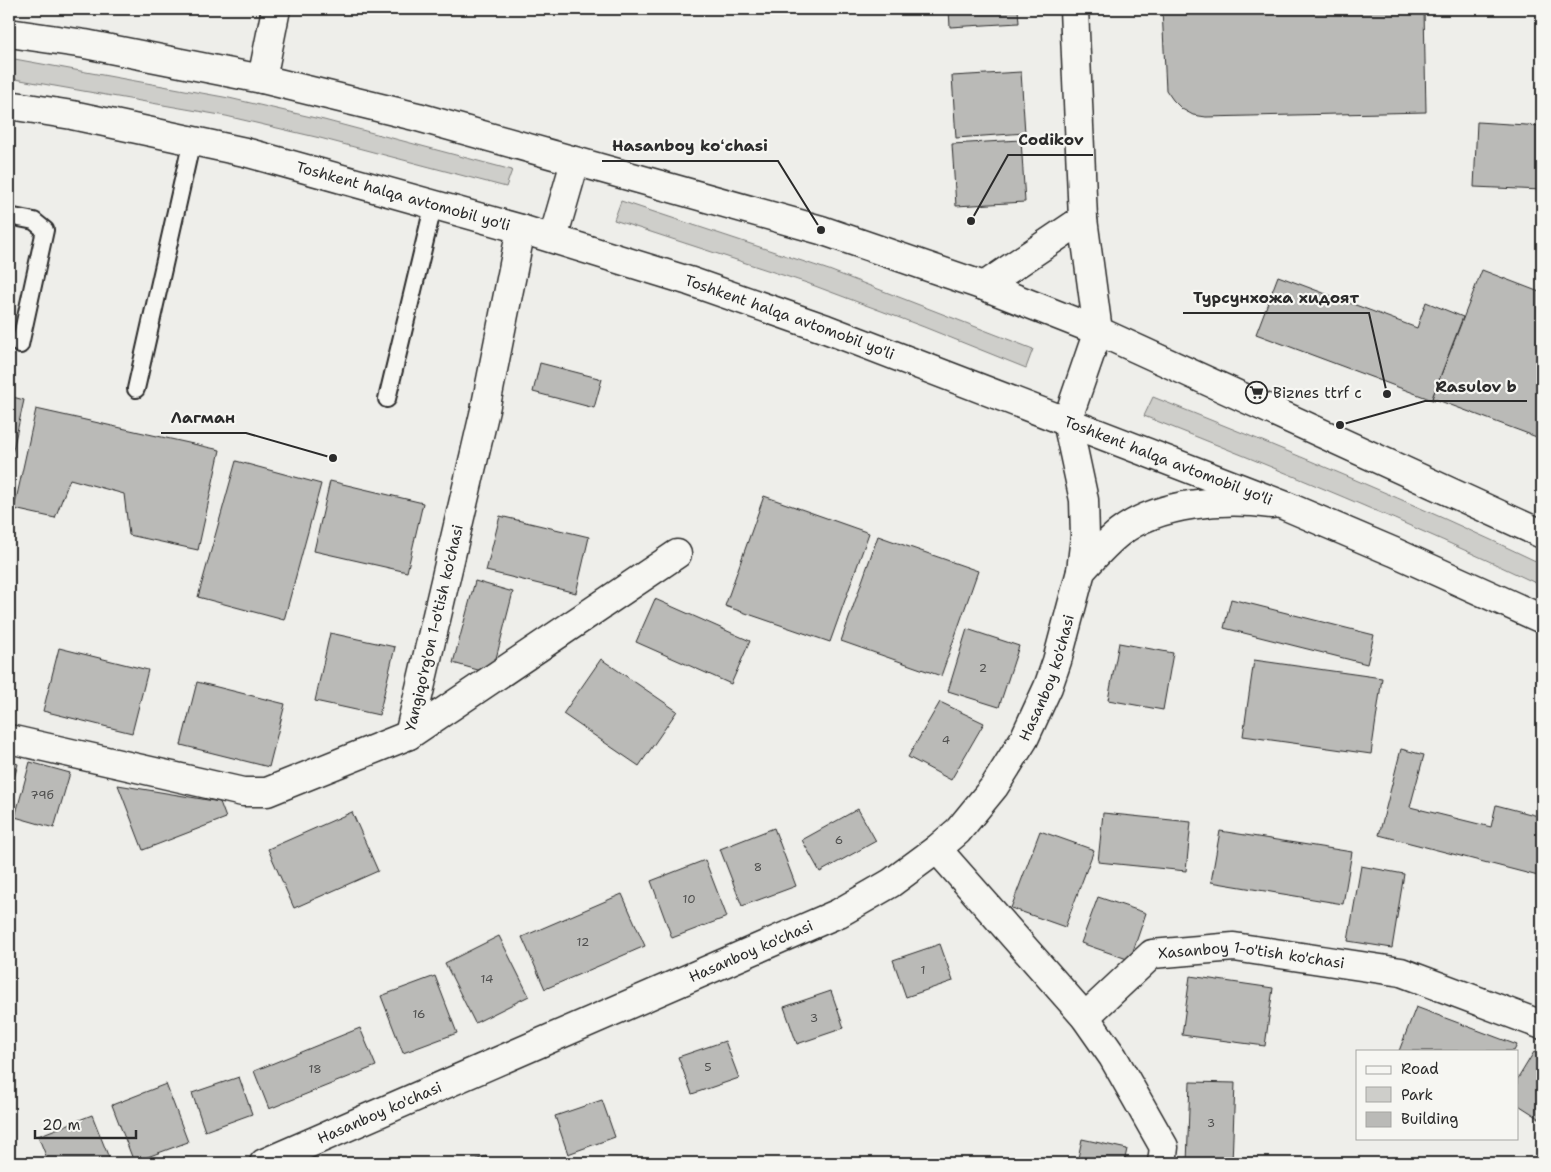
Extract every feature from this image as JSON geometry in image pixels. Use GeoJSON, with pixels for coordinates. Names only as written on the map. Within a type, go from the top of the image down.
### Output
{"type":"FeatureCollection","features":[{"type":"Feature","properties":{"kind":"main road"},"geometry":{"type":"LineString","coordinates":[[262,78],[276,9]]}},
{"type":"Feature","properties":{"kind":"main road"},"geometry":{"type":"LineString","coordinates":[[1067,421],[1098,331],[1083,219],[1074,9]]}},
{"type":"Feature","properties":{"kind":"main road"},"geometry":{"type":"LineString","coordinates":[[9,33],[84,44],[262,78],[418,117],[821,230],[984,286],[1098,331],[1542,534]]}},
{"type":"Feature","properties":{"kind":"main road","name":"Toshkent halqa avtomobil yo'li"},"geometry":{"type":"LineString","coordinates":[[9,104],[72,114],[246,152],[553,238],[689,281],[826,329],[1286,506],[1403,556],[1542,619]]}},
{"type":"Feature","properties":{"kind":"main road"},"geometry":{"type":"LineString","coordinates":[[553,238],[575,162]]}},
{"type":"Feature","properties":{"kind":"main road"},"geometry":{"type":"LineString","coordinates":[[984,286],[1083,219]]}},
{"type":"Feature","properties":{"kind":"main road","name":"Yangiqo'rg'on 1-o'tish ko'chasi"},"geometry":{"type":"LineString","coordinates":[[9,739],[242,792],[267,792],[409,735],[485,410],[521,229]]}},
{"type":"Feature","properties":{"kind":"main road","name":"Hasanboy ko'chasi"},"geometry":{"type":"LineString","coordinates":[[264,1163],[839,913],[891,883],[958,831],[977,810],[1004,772],[1038,712],[1057,661],[1081,571],[1086,536],[1084,500],[1067,421]]}},
{"type":"Feature","properties":{"kind":"main road","name":"Hasanboy ko'chasi"},"geometry":{"type":"LineString","coordinates":[[1081,571],[1100,550],[1121,532],[1143,520],[1167,511],[1225,501],[1286,506]]}},
{"type":"Feature","properties":{"kind":"main road"},"geometry":{"type":"LineString","coordinates":[[409,735],[677,554]]}},
{"type":"Feature","properties":{"kind":"main road"},"geometry":{"type":"LineString","coordinates":[[937,849],[1085,1018],[1113,1057],[1164,1147],[1162,1163]]}},
{"type":"Feature","properties":{"kind":"main road","name":"Xasanboy 1-o'tish ko'chasi"},"geometry":{"type":"LineString","coordinates":[[1085,1018],[1152,954],[1234,947],[1401,972],[1542,1025]]}},
{"type":"Feature","properties":{"kind":"lane"},"geometry":{"type":"LineString","coordinates":[[136,388],[192,140]]}},
{"type":"Feature","properties":{"kind":"lane"},"geometry":{"type":"LineString","coordinates":[[387,399],[434,204]]}},
{"type":"Feature","properties":{"kind":"lane"},"geometry":{"type":"LineString","coordinates":[[9,216],[34,221],[45,230],[20,345]]}},
{"type":"Feature","properties":{"kind":"green space"},"geometry":{"type":"Polygon","coordinates":[[[9,58],[229,98],[324,120],[512,170],[506,187],[320,138],[226,116],[9,78],[9,58]]]}},
{"type":"Feature","properties":{"kind":"green space"},"geometry":{"type":"Polygon","coordinates":[[[621,201],[829,270],[1033,349],[1026,368],[807,283],[614,220],[621,201]]]}},
{"type":"Feature","properties":{"kind":"green space"},"geometry":{"type":"Polygon","coordinates":[[[1153,397],[1349,477],[1446,519],[1542,564],[1542,586],[1345,498],[1144,416],[1153,397]]]}},
{"type":"Feature","properties":{"kind":"building"},"geometry":{"type":"Polygon","coordinates":[[[949,9],[1018,9],[1019,23],[950,27],[949,9]]]}},
{"type":"Feature","properties":{"kind":"building"},"geometry":{"type":"Polygon","coordinates":[[[1162,9],[1303,9],[1304,11],[1424,9],[1426,112],[1206,117],[1193,115],[1182,109],[1166,90],[1162,9]]]}},
{"type":"Feature","properties":{"kind":"building"},"geometry":{"type":"Polygon","coordinates":[[[1021,72],[1025,133],[956,138],[952,76],[1021,72]]]}},
{"type":"Feature","properties":{"kind":"building"},"geometry":{"type":"Polygon","coordinates":[[[1477,122],[1542,126],[1542,190],[1474,187],[1477,122]]]}},
{"type":"Feature","properties":{"kind":"building"},"geometry":{"type":"Polygon","coordinates":[[[1021,140],[1025,202],[956,206],[952,144],[1021,140]]]}},
{"type":"Feature","properties":{"kind":"building"},"geometry":{"type":"Polygon","coordinates":[[[1482,270],[1542,293],[1542,439],[1432,398],[1482,270]]]}},
{"type":"Feature","properties":{"kind":"building"},"geometry":{"type":"Polygon","coordinates":[[[1278,276],[1417,328],[1426,302],[1463,317],[1432,398],[1435,401],[1256,334],[1278,276]]]}},
{"type":"Feature","properties":{"kind":"building"},"geometry":{"type":"Polygon","coordinates":[[[540,363],[602,379],[594,408],[533,392],[540,363]]]}},
{"type":"Feature","properties":{"kind":"building"},"geometry":{"type":"Polygon","coordinates":[[[9,396],[24,400],[9,468],[9,396]]]}},
{"type":"Feature","properties":{"kind":"building"},"geometry":{"type":"Polygon","coordinates":[[[36,409],[220,450],[198,550],[129,535],[124,494],[70,479],[55,518],[14,509],[36,409]]]}},
{"type":"Feature","properties":{"kind":"building"},"geometry":{"type":"Polygon","coordinates":[[[236,461],[321,484],[284,620],[198,597],[236,461]]]}},
{"type":"Feature","properties":{"kind":"building"},"geometry":{"type":"Polygon","coordinates":[[[330,481],[423,503],[407,572],[314,551],[330,481]]]}},
{"type":"Feature","properties":{"kind":"building"},"geometry":{"type":"Polygon","coordinates":[[[764,496],[869,533],[830,642],[725,606],[764,496]]]}},
{"type":"Feature","properties":{"kind":"building"},"geometry":{"type":"Polygon","coordinates":[[[500,516],[589,537],[576,593],[486,571],[500,516]]]}},
{"type":"Feature","properties":{"kind":"building"},"geometry":{"type":"Polygon","coordinates":[[[878,536],[978,571],[941,676],[841,641],[878,536]]]}},
{"type":"Feature","properties":{"kind":"building"},"geometry":{"type":"Polygon","coordinates":[[[475,581],[513,592],[492,674],[453,663],[475,581]]]}},
{"type":"Feature","properties":{"kind":"building"},"geometry":{"type":"Polygon","coordinates":[[[655,599],[750,641],[731,684],[636,642],[655,599]]]}},
{"type":"Feature","properties":{"kind":"building"},"geometry":{"type":"Polygon","coordinates":[[[1231,599],[1374,635],[1367,664],[1224,628],[1231,599]]]}},
{"type":"Feature","properties":{"kind":"building"},"geometry":{"type":"Polygon","coordinates":[[[967,629],[1019,646],[999,707],[948,691],[967,629]]]}},
{"type":"Feature","properties":{"kind":"building"},"geometry":{"type":"Polygon","coordinates":[[[330,633],[395,647],[379,715],[315,701],[330,633]]]}},
{"type":"Feature","properties":{"kind":"building"},"geometry":{"type":"Polygon","coordinates":[[[1119,643],[1173,653],[1163,710],[1108,700],[1119,643]]]}},
{"type":"Feature","properties":{"kind":"building"},"geometry":{"type":"Polygon","coordinates":[[[59,648],[148,670],[132,733],[43,711],[59,648]]]}},
{"type":"Feature","properties":{"kind":"building"},"geometry":{"type":"Polygon","coordinates":[[[601,659],[677,711],[639,766],[563,714],[601,659]]]}},
{"type":"Feature","properties":{"kind":"building"},"geometry":{"type":"Polygon","coordinates":[[[1254,660],[1382,678],[1371,754],[1243,736],[1254,660]]]}},
{"type":"Feature","properties":{"kind":"building"},"geometry":{"type":"Polygon","coordinates":[[[197,682],[285,704],[269,767],[181,745],[197,682]]]}},
{"type":"Feature","properties":{"kind":"building"},"geometry":{"type":"Polygon","coordinates":[[[940,702],[984,723],[951,780],[908,757],[940,702]]]}},
{"type":"Feature","properties":{"kind":"building"},"geometry":{"type":"Polygon","coordinates":[[[1401,749],[1424,755],[1410,807],[1491,827],[1496,805],[1542,817],[1542,877],[1379,835],[1401,749]]]}},
{"type":"Feature","properties":{"kind":"building"},"geometry":{"type":"Polygon","coordinates":[[[9,761],[18,764],[9,796],[9,761]]]}},
{"type":"Feature","properties":{"kind":"building"},"geometry":{"type":"Polygon","coordinates":[[[30,762],[70,773],[54,828],[15,817],[30,762]]]}},
{"type":"Feature","properties":{"kind":"building"},"geometry":{"type":"Polygon","coordinates":[[[118,785],[220,802],[226,818],[143,850],[118,785]]]}},
{"type":"Feature","properties":{"kind":"building"},"geometry":{"type":"Polygon","coordinates":[[[858,809],[876,841],[820,872],[802,840],[858,809]]]}},
{"type":"Feature","properties":{"kind":"building"},"geometry":{"type":"Polygon","coordinates":[[[352,812],[378,871],[294,908],[268,849],[352,812]]]}},
{"type":"Feature","properties":{"kind":"building"},"geometry":{"type":"Polygon","coordinates":[[[1103,813],[1191,822],[1186,871],[1098,862],[1103,813]]]}},
{"type":"Feature","properties":{"kind":"building"},"geometry":{"type":"Polygon","coordinates":[[[774,828],[796,886],[742,906],[720,849],[774,828]]]}},
{"type":"Feature","properties":{"kind":"building"},"geometry":{"type":"Polygon","coordinates":[[[1040,831],[1094,850],[1065,927],[1011,908],[1040,831]]]}},
{"type":"Feature","properties":{"kind":"building"},"geometry":{"type":"Polygon","coordinates":[[[1220,831],[1352,852],[1343,904],[1211,882],[1220,831]]]}},
{"type":"Feature","properties":{"kind":"building"},"geometry":{"type":"Polygon","coordinates":[[[705,860],[727,917],[672,938],[651,881],[705,860]]]}},
{"type":"Feature","properties":{"kind":"building"},"geometry":{"type":"Polygon","coordinates":[[[1361,866],[1404,874],[1392,948],[1348,941],[1361,866]]]}},
{"type":"Feature","properties":{"kind":"building"},"geometry":{"type":"Polygon","coordinates":[[[622,894],[645,946],[545,989],[522,937],[622,894]]]}},
{"type":"Feature","properties":{"kind":"building"},"geometry":{"type":"Polygon","coordinates":[[[1098,897],[1146,913],[1130,960],[1081,943],[1098,897]]]}},
{"type":"Feature","properties":{"kind":"building"},"geometry":{"type":"Polygon","coordinates":[[[499,936],[529,996],[475,1023],[445,963],[499,936]]]}},
{"type":"Feature","properties":{"kind":"building"},"geometry":{"type":"Polygon","coordinates":[[[940,944],[953,981],[906,997],[893,960],[940,944]]]}},
{"type":"Feature","properties":{"kind":"building"},"geometry":{"type":"Polygon","coordinates":[[[435,976],[457,1033],[403,1053],[381,996],[435,976]]]}},
{"type":"Feature","properties":{"kind":"building"},"geometry":{"type":"Polygon","coordinates":[[[1190,976],[1273,988],[1265,1046],[1182,1035],[1190,976]]]}},
{"type":"Feature","properties":{"kind":"building"},"geometry":{"type":"Polygon","coordinates":[[[831,991],[844,1028],[797,1044],[784,1007],[831,991]]]}},
{"type":"Feature","properties":{"kind":"building"},"geometry":{"type":"Polygon","coordinates":[[[1416,1007],[1517,1045],[1514,1050],[1399,1050],[1416,1007]]]}},
{"type":"Feature","properties":{"kind":"building"},"geometry":{"type":"Polygon","coordinates":[[[360,1028],[376,1066],[269,1109],[254,1071],[360,1028]]]}},
{"type":"Feature","properties":{"kind":"building"},"geometry":{"type":"Polygon","coordinates":[[[725,1041],[739,1078],[692,1094],[678,1057],[725,1041]]]}},
{"type":"Feature","properties":{"kind":"building"},"geometry":{"type":"Polygon","coordinates":[[[1534,1052],[1542,1057],[1542,1120],[1518,1105],[1518,1078],[1534,1052]]]}},
{"type":"Feature","properties":{"kind":"building"},"geometry":{"type":"Polygon","coordinates":[[[239,1077],[252,1114],[205,1131],[192,1093],[239,1077]]]}},
{"type":"Feature","properties":{"kind":"building"},"geometry":{"type":"Polygon","coordinates":[[[1190,1082],[1235,1083],[1232,1163],[1187,1163],[1190,1082]]]}},
{"type":"Feature","properties":{"kind":"building"},"geometry":{"type":"Polygon","coordinates":[[[166,1084],[188,1142],[134,1162],[112,1105],[166,1084]]]}},
{"type":"Feature","properties":{"kind":"building"},"geometry":{"type":"Polygon","coordinates":[[[602,1100],[615,1137],[568,1154],[555,1116],[602,1100]]]}},
{"type":"Feature","properties":{"kind":"building"},"geometry":{"type":"Polygon","coordinates":[[[92,1115],[111,1163],[49,1163],[38,1136],[92,1115]]]}},
{"type":"Feature","properties":{"kind":"building"},"geometry":{"type":"Polygon","coordinates":[[[1082,1139],[1127,1149],[1124,1163],[1077,1163],[1082,1139]]]}},
{"type":"Feature","properties":{"kind":"building"},"geometry":{"type":"Polygon","coordinates":[[[486,1156],[489,1163],[467,1163],[486,1156]]]}},
{"type":"Feature","properties":{"kind":"place","name":"Codikov"},"geometry":{"type":"Point","coordinates":[971,221]}},
{"type":"Feature","properties":{"kind":"place","name":"Hasanboy koʻchasi"},"geometry":{"type":"Point","coordinates":[821,230]}},
{"type":"Feature","properties":{"kind":"place","name":"Biznes ttrf c"},"geometry":{"type":"Point","coordinates":[1257,393]}},
{"type":"Feature","properties":{"kind":"place","name":"Турсунхожа хидоят"},"geometry":{"type":"Point","coordinates":[1387,394]}},
{"type":"Feature","properties":{"kind":"place","name":"Rasulov b"},"geometry":{"type":"Point","coordinates":[1340,425]}},
{"type":"Feature","properties":{"kind":"place","name":"Лагман"},"geometry":{"type":"Point","coordinates":[333,458]}}]}
